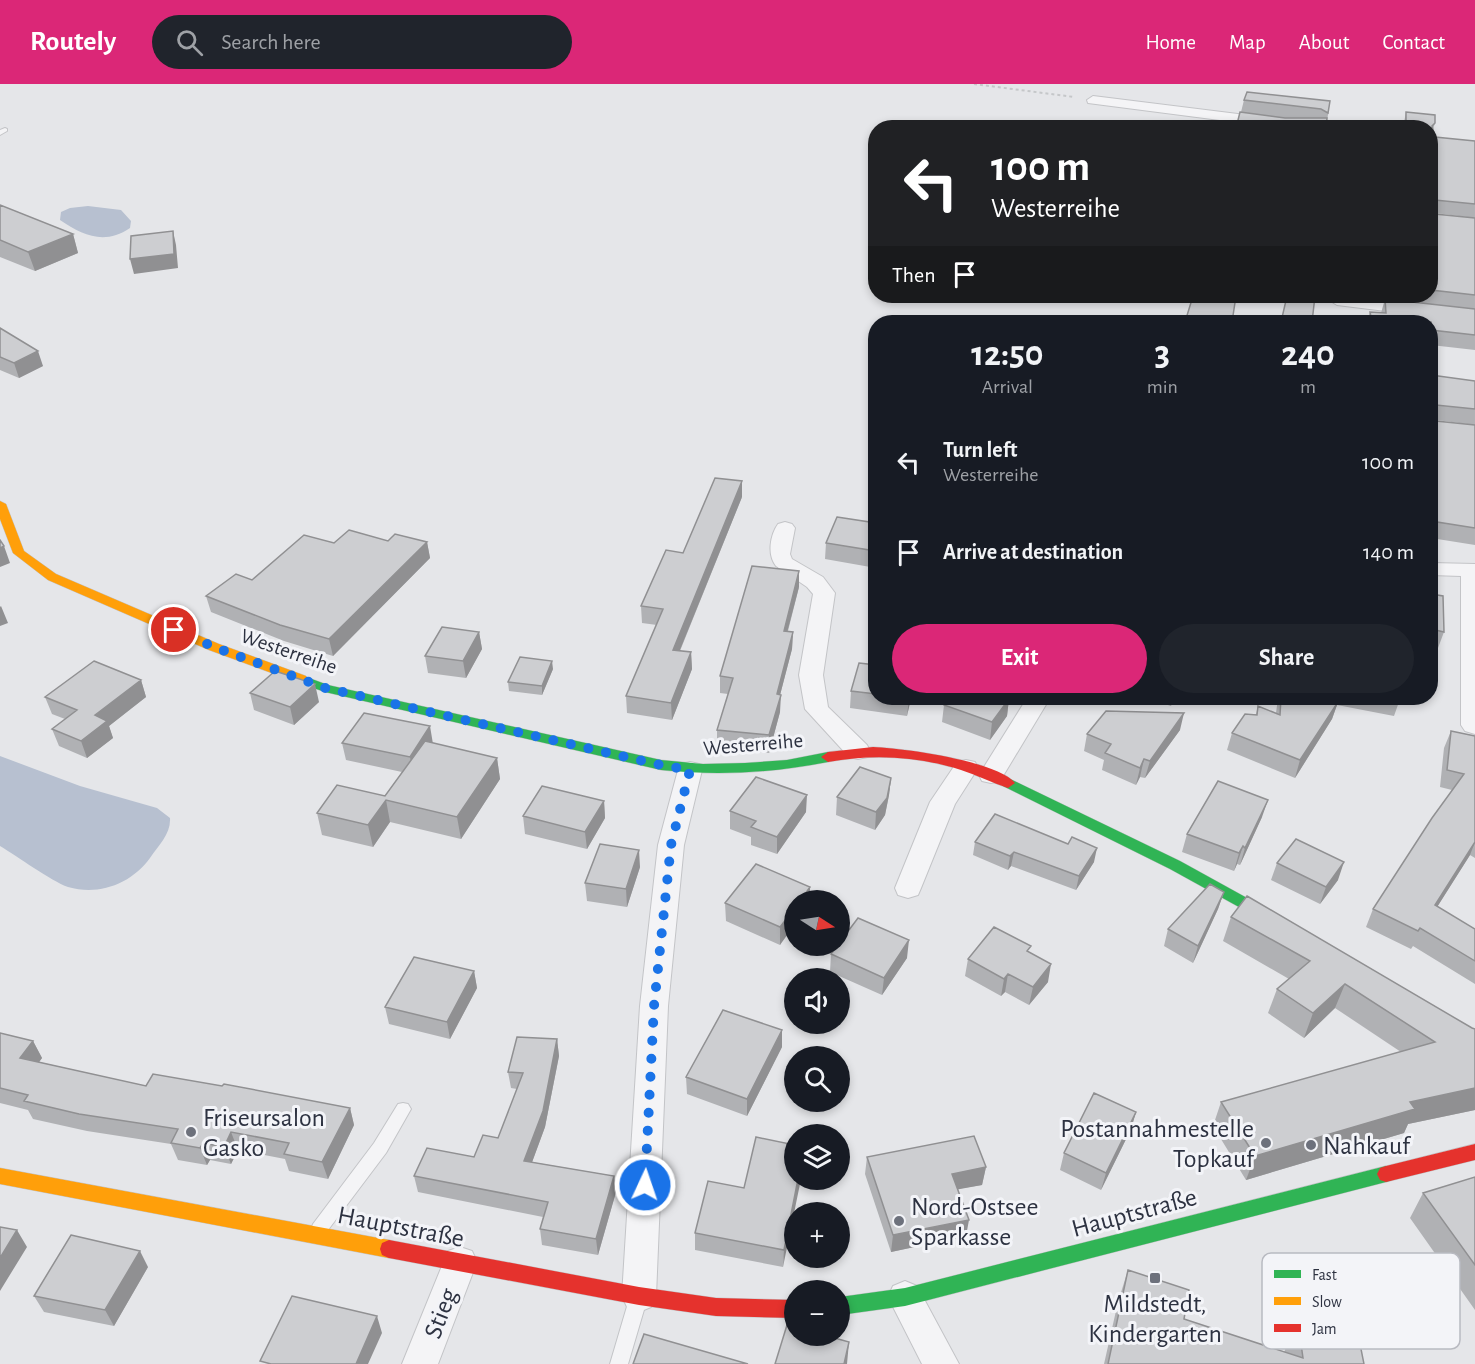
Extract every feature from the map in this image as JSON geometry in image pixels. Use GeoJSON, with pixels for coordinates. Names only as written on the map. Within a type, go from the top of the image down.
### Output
{"type":"FeatureCollection","features":[{"type":"Feature","properties":{"kind":"street"},"geometry":{"type":"LineString","coordinates":[[1093,100],[1254,120]]}},
{"type":"Feature","properties":{"kind":"street"},"geometry":{"type":"LineString","coordinates":[[1346,303],[1475,317]]}},
{"type":"Feature","properties":{"kind":"street","name":"Westerreihe"},"geometry":{"type":"LineString","coordinates":[[0,504],[19,553],[52,577],[214,647],[325,688],[690,770],[722,771],[858,752],[907,754],[966,768],[991,775],[1175,865],[1288,927]]}},
{"type":"Feature","properties":{"kind":"street"},"geometry":{"type":"LineString","coordinates":[[785,528],[780,554],[783,562],[815,582],[824,593],[811,675],[817,709],[858,752]]}},
{"type":"Feature","properties":{"kind":"street"},"geometry":{"type":"LineString","coordinates":[[1438,569],[1474,570],[1473,725],[1475,726]]}},
{"type":"Feature","properties":{"kind":"street"},"geometry":{"type":"LineString","coordinates":[[991,775],[1034,705]]}},
{"type":"Feature","properties":{"kind":"street"},"geometry":{"type":"LineString","coordinates":[[908,888],[943,802],[966,768]]}},
{"type":"Feature","properties":{"kind":"street"},"geometry":{"type":"LineString","coordinates":[[639,1296],[654,1006],[671,845],[690,770]]}},
{"type":"Feature","properties":{"kind":"street","name":"Hauptstraße"},"geometry":{"type":"LineString","coordinates":[[850,1305],[905,1297],[1274,1201],[1475,1152]]}},
{"type":"Feature","properties":{"kind":"street","name":"Hauptstraße"},"geometry":{"type":"LineString","coordinates":[[0,1176],[639,1296],[716,1307],[784,1309]]}},
{"type":"Feature","properties":{"kind":"street","name":"Stieg"},"geometry":{"type":"LineString","coordinates":[[420,1364],[459,1262]]}},
{"type":"Feature","properties":{"kind":"street"},"geometry":{"type":"LineString","coordinates":[[905,1297],[941,1364]]}},
{"type":"Feature","properties":{"kind":"lane"},"geometry":{"type":"LineString","coordinates":[[315,1235],[380,1148],[402,1109]]}},
{"type":"Feature","properties":{"kind":"lane"},"geometry":{"type":"LineString","coordinates":[[619,1364],[639,1296]]}},
{"type":"Feature","properties":{"kind":"path"},"geometry":{"type":"LineString","coordinates":[[974,84],[1093,100]]}},
{"type":"Feature","properties":{"kind":"water"},"geometry":{"type":"Polygon","coordinates":[[[88,206],[121,210],[131,221],[130,228],[112,236],[94,236],[77,230],[60,220],[61,212],[70,208],[88,206]]]}},
{"type":"Feature","properties":{"kind":"water"},"geometry":{"type":"Polygon","coordinates":[[[0,756],[80,786],[157,808],[170,818],[170,824],[161,844],[134,875],[114,886],[91,890],[61,884],[0,846],[0,756]]]}},
{"type":"Feature","properties":{"kind":"building"},"geometry":{"type":"Polygon","coordinates":[[[1247,92],[1330,101],[1328,113],[1321,109],[1244,100],[1247,92]]]}},
{"type":"Feature","properties":{"kind":"building"},"geometry":{"type":"Polygon","coordinates":[[[1240,112],[1285,118],[1327,118],[1327,120],[1238,120],[1240,112]]]}},
{"type":"Feature","properties":{"kind":"building"},"geometry":{"type":"Polygon","coordinates":[[[1406,112],[1435,115],[1435,120],[1406,120],[1406,112]]]}},
{"type":"Feature","properties":{"kind":"building"},"geometry":{"type":"Polygon","coordinates":[[[1438,137],[1475,141],[1475,204],[1438,200],[1438,137]]]}},
{"type":"Feature","properties":{"kind":"building"},"geometry":{"type":"Polygon","coordinates":[[[0,205],[73,234],[28,252],[0,240],[0,205]]]}},
{"type":"Feature","properties":{"kind":"building"},"geometry":{"type":"Polygon","coordinates":[[[1438,214],[1475,218],[1475,295],[1438,291],[1438,214]]]}},
{"type":"Feature","properties":{"kind":"building"},"geometry":{"type":"Polygon","coordinates":[[[173,231],[174,254],[130,259],[131,236],[173,231]]]}},
{"type":"Feature","properties":{"kind":"building"},"geometry":{"type":"Polygon","coordinates":[[[1191,303],[1235,303],[1233,315],[1187,315],[1191,303]]]}},
{"type":"Feature","properties":{"kind":"building"},"geometry":{"type":"Polygon","coordinates":[[[1285,303],[1314,303],[1313,315],[1283,315],[1285,303]]]}},
{"type":"Feature","properties":{"kind":"building"},"geometry":{"type":"Polygon","coordinates":[[[1385,303],[1421,303],[1475,309],[1475,335],[1438,331],[1438,315],[1371,315],[1370,312],[1386,313],[1385,303]]]}},
{"type":"Feature","properties":{"kind":"building"},"geometry":{"type":"Polygon","coordinates":[[[0,328],[38,351],[14,363],[0,357],[0,328]]]}},
{"type":"Feature","properties":{"kind":"building"},"geometry":{"type":"Polygon","coordinates":[[[1438,376],[1475,381],[1475,409],[1438,405],[1438,376]]]}},
{"type":"Feature","properties":{"kind":"building"},"geometry":{"type":"Polygon","coordinates":[[[1438,421],[1475,425],[1475,528],[1438,522],[1438,421]]]}},
{"type":"Feature","properties":{"kind":"building"},"geometry":{"type":"Polygon","coordinates":[[[715,478],[742,481],[673,650],[691,652],[671,703],[626,696],[663,609],[641,606],[666,550],[683,553],[715,478]]]}},
{"type":"Feature","properties":{"kind":"building"},"geometry":{"type":"Polygon","coordinates":[[[837,517],[868,522],[868,550],[826,543],[837,517]]]}},
{"type":"Feature","properties":{"kind":"building"},"geometry":{"type":"Polygon","coordinates":[[[349,530],[388,541],[395,534],[427,542],[329,639],[280,625],[206,596],[236,574],[252,580],[304,535],[334,543],[349,530]]]}},
{"type":"Feature","properties":{"kind":"building"},"geometry":{"type":"Polygon","coordinates":[[[752,566],[799,571],[784,631],[793,632],[777,694],[781,695],[769,735],[717,730],[733,678],[720,676],[752,566]]]}},
{"type":"Feature","properties":{"kind":"building"},"geometry":{"type":"Polygon","coordinates":[[[1438,595],[1443,596],[1444,632],[1438,631],[1438,595]]]}},
{"type":"Feature","properties":{"kind":"building"},"geometry":{"type":"Polygon","coordinates":[[[442,627],[479,632],[463,661],[425,656],[442,627]]]}},
{"type":"Feature","properties":{"kind":"building"},"geometry":{"type":"Polygon","coordinates":[[[520,657],[552,661],[542,686],[508,682],[520,657]]]}},
{"type":"Feature","properties":{"kind":"building"},"geometry":{"type":"Polygon","coordinates":[[[94,661],[141,680],[95,715],[107,721],[81,741],[52,729],[77,710],[45,697],[94,661]]]}},
{"type":"Feature","properties":{"kind":"building"},"geometry":{"type":"Polygon","coordinates":[[[859,663],[868,664],[868,693],[851,691],[859,663]]]}},
{"type":"Feature","properties":{"kind":"building"},"geometry":{"type":"Polygon","coordinates":[[[275,671],[315,684],[290,707],[250,693],[275,671]]]}},
{"type":"Feature","properties":{"kind":"building"},"geometry":{"type":"Polygon","coordinates":[[[944,705],[1005,705],[992,722],[944,705]]]}},
{"type":"Feature","properties":{"kind":"building"},"geometry":{"type":"Polygon","coordinates":[[[1281,705],[1336,705],[1300,760],[1232,733],[1245,714],[1257,715],[1258,706],[1280,715],[1281,705]]]}},
{"type":"Feature","properties":{"kind":"building"},"geometry":{"type":"Polygon","coordinates":[[[1106,711],[1184,713],[1150,761],[1144,759],[1140,768],[1105,753],[1111,744],[1087,734],[1106,711]]]}},
{"type":"Feature","properties":{"kind":"building"},"geometry":{"type":"Polygon","coordinates":[[[364,713],[430,726],[410,757],[342,743],[364,713]]]}},
{"type":"Feature","properties":{"kind":"building"},"geometry":{"type":"Polygon","coordinates":[[[1451,731],[1475,736],[1475,842],[1435,905],[1475,929],[1475,961],[1420,928],[1418,931],[1373,909],[1432,818],[1464,774],[1447,770],[1451,731]]]}},
{"type":"Feature","properties":{"kind":"building"},"geometry":{"type":"Polygon","coordinates":[[[425,741],[497,758],[457,817],[386,800],[368,825],[317,813],[337,785],[385,796],[425,741]]]}},
{"type":"Feature","properties":{"kind":"building"},"geometry":{"type":"Polygon","coordinates":[[[860,767],[891,778],[887,798],[876,812],[837,797],[860,767]]]}},
{"type":"Feature","properties":{"kind":"building"},"geometry":{"type":"Polygon","coordinates":[[[756,777],[807,795],[777,837],[751,827],[756,821],[730,811],[756,777]]]}},
{"type":"Feature","properties":{"kind":"building"},"geometry":{"type":"Polygon","coordinates":[[[1218,781],[1268,800],[1245,848],[1243,846],[1239,853],[1187,834],[1218,781]]]}},
{"type":"Feature","properties":{"kind":"building"},"geometry":{"type":"Polygon","coordinates":[[[542,786],[604,801],[585,832],[523,816],[542,786]]]}},
{"type":"Feature","properties":{"kind":"building"},"geometry":{"type":"Polygon","coordinates":[[[995,814],[1068,844],[1072,837],[1097,848],[1079,876],[1014,852],[1010,856],[975,842],[995,814]]]}},
{"type":"Feature","properties":{"kind":"building"},"geometry":{"type":"Polygon","coordinates":[[[1296,839],[1344,862],[1326,887],[1277,863],[1296,839]]]}},
{"type":"Feature","properties":{"kind":"building"},"geometry":{"type":"Polygon","coordinates":[[[600,844],[639,850],[626,889],[585,883],[600,844]]]}},
{"type":"Feature","properties":{"kind":"building"},"geometry":{"type":"Polygon","coordinates":[[[756,864],[810,887],[808,890],[784,890],[784,922],[780,927],[725,903],[756,864]]]}},
{"type":"Feature","properties":{"kind":"building"},"geometry":{"type":"Polygon","coordinates":[[[1210,884],[1224,892],[1198,946],[1168,929],[1210,884]]]}},
{"type":"Feature","properties":{"kind":"building"},"geometry":{"type":"Polygon","coordinates":[[[1247,896],[1475,1029],[1475,1088],[1410,1102],[1415,1109],[1255,1156],[1221,1102],[1435,1042],[1345,984],[1313,1013],[1277,989],[1310,961],[1231,917],[1247,896]]]}},
{"type":"Feature","properties":{"kind":"building"},"geometry":{"type":"Polygon","coordinates":[[[858,918],[909,940],[884,978],[835,956],[850,956],[850,929],[858,918]]]}},
{"type":"Feature","properties":{"kind":"building"},"geometry":{"type":"Polygon","coordinates":[[[994,927],[1031,946],[1027,951],[1051,964],[1033,987],[1008,974],[1004,979],[968,959],[994,927]]]}},
{"type":"Feature","properties":{"kind":"building"},"geometry":{"type":"Polygon","coordinates":[[[414,957],[474,971],[447,1022],[385,1007],[414,957]]]}},
{"type":"Feature","properties":{"kind":"building"},"geometry":{"type":"Polygon","coordinates":[[[723,1010],[782,1030],[747,1099],[686,1077],[723,1010]]]}},
{"type":"Feature","properties":{"kind":"building"},"geometry":{"type":"Polygon","coordinates":[[[0,1033],[33,1041],[20,1058],[146,1086],[153,1074],[222,1086],[224,1084],[350,1108],[322,1162],[284,1154],[289,1143],[231,1132],[224,1147],[203,1143],[200,1148],[171,1143],[178,1129],[79,1114],[24,1101],[28,1095],[0,1088],[0,1033]]]}},
{"type":"Feature","properties":{"kind":"building"},"geometry":{"type":"Polygon","coordinates":[[[517,1037],[557,1039],[543,1111],[524,1161],[614,1176],[596,1239],[540,1229],[548,1202],[414,1176],[427,1148],[474,1157],[483,1135],[498,1138],[523,1073],[508,1072],[517,1037]]]}},
{"type":"Feature","properties":{"kind":"building"},"geometry":{"type":"Polygon","coordinates":[[[1094,1093],[1136,1112],[1106,1173],[1064,1153],[1094,1093]]]}},
{"type":"Feature","properties":{"kind":"building"},"geometry":{"type":"Polygon","coordinates":[[[974,1136],[986,1167],[952,1174],[969,1220],[893,1235],[867,1157],[974,1136]]]}},
{"type":"Feature","properties":{"kind":"building"},"geometry":{"type":"Polygon","coordinates":[[[756,1137],[784,1143],[784,1190],[796,1190],[793,1202],[784,1202],[784,1250],[695,1233],[708,1181],[744,1188],[756,1137]]]}},
{"type":"Feature","properties":{"kind":"building"},"geometry":{"type":"Polygon","coordinates":[[[1475,1177],[1475,1265],[1423,1193],[1475,1177]]]}},
{"type":"Feature","properties":{"kind":"building"},"geometry":{"type":"Polygon","coordinates":[[[0,1227],[17,1230],[0,1258],[0,1227]]]}},
{"type":"Feature","properties":{"kind":"building"},"geometry":{"type":"Polygon","coordinates":[[[71,1235],[140,1251],[105,1310],[34,1296],[71,1235]]]}},
{"type":"Feature","properties":{"kind":"building"},"geometry":{"type":"Polygon","coordinates":[[[1128,1270],[1189,1290],[1184,1319],[1262,1345],[1262,1349],[1276,1349],[1303,1358],[1302,1349],[1361,1349],[1364,1364],[1108,1364],[1128,1270]]]}},
{"type":"Feature","properties":{"kind":"building"},"geometry":{"type":"Polygon","coordinates":[[[292,1296],[377,1316],[356,1364],[271,1364],[260,1361],[292,1296]]]}},
{"type":"Feature","properties":{"kind":"building"},"geometry":{"type":"Polygon","coordinates":[[[644,1334],[748,1364],[633,1364],[644,1334]]]}},
{"type":"Feature","properties":{"kind":"building"},"geometry":{"type":"Polygon","coordinates":[[[784,1335],[784,1346],[848,1346],[844,1364],[775,1364],[784,1335]]]}},
{"type":"Feature","properties":{"kind":"traffic: fast"},"geometry":{"type":"LineString","coordinates":[[301,679],[325,688],[661,765],[745,768],[828,757]]}},
{"type":"Feature","properties":{"kind":"traffic: fast"},"geometry":{"type":"LineString","coordinates":[[1008,783],[1175,865],[1280,923]]}},
{"type":"Feature","properties":{"kind":"traffic: fast"},"geometry":{"type":"LineString","coordinates":[[850,1305],[905,1297],[1386,1174]]}},
{"type":"Feature","properties":{"kind":"traffic: slow"},"geometry":{"type":"LineString","coordinates":[[0,504],[19,553],[52,577],[214,647],[301,679]]}},
{"type":"Feature","properties":{"kind":"traffic: slow"},"geometry":{"type":"LineString","coordinates":[[0,1176],[389,1249]]}},
{"type":"Feature","properties":{"kind":"traffic: jam"},"geometry":{"type":"LineString","coordinates":[[828,757],[873,752],[920,755],[965,766],[1008,783]]}},
{"type":"Feature","properties":{"kind":"traffic: jam"},"geometry":{"type":"LineString","coordinates":[[1386,1174],[1475,1152]]}},
{"type":"Feature","properties":{"kind":"traffic: jam"},"geometry":{"type":"LineString","coordinates":[[389,1249],[639,1296],[716,1307],[784,1309]]}},
{"type":"Feature","properties":{"kind":"place","name":"Friseursalon Gasko"},"geometry":{"type":"Point","coordinates":[191,1132]}},
{"type":"Feature","properties":{"kind":"place","name":"Postannahmestelle Topkauf"},"geometry":{"type":"Point","coordinates":[1266,1143]}},
{"type":"Feature","properties":{"kind":"place","name":"Nahkauf"},"geometry":{"type":"Point","coordinates":[1311,1145]}},
{"type":"Feature","properties":{"kind":"place","name":"Nord-Ostsee Sparkasse"},"geometry":{"type":"Point","coordinates":[899,1221]}},
{"type":"Feature","properties":{"kind":"place","name":"Mildstedt, Kindergarten"},"geometry":{"type":"Point","coordinates":[1155,1278]}},
{"type":"Feature","properties":{"kind":"route"},"geometry":{"type":"LineString","coordinates":[[174,630],[325,688],[690,770],[671,845],[654,1006],[645,1185]]}}]}
